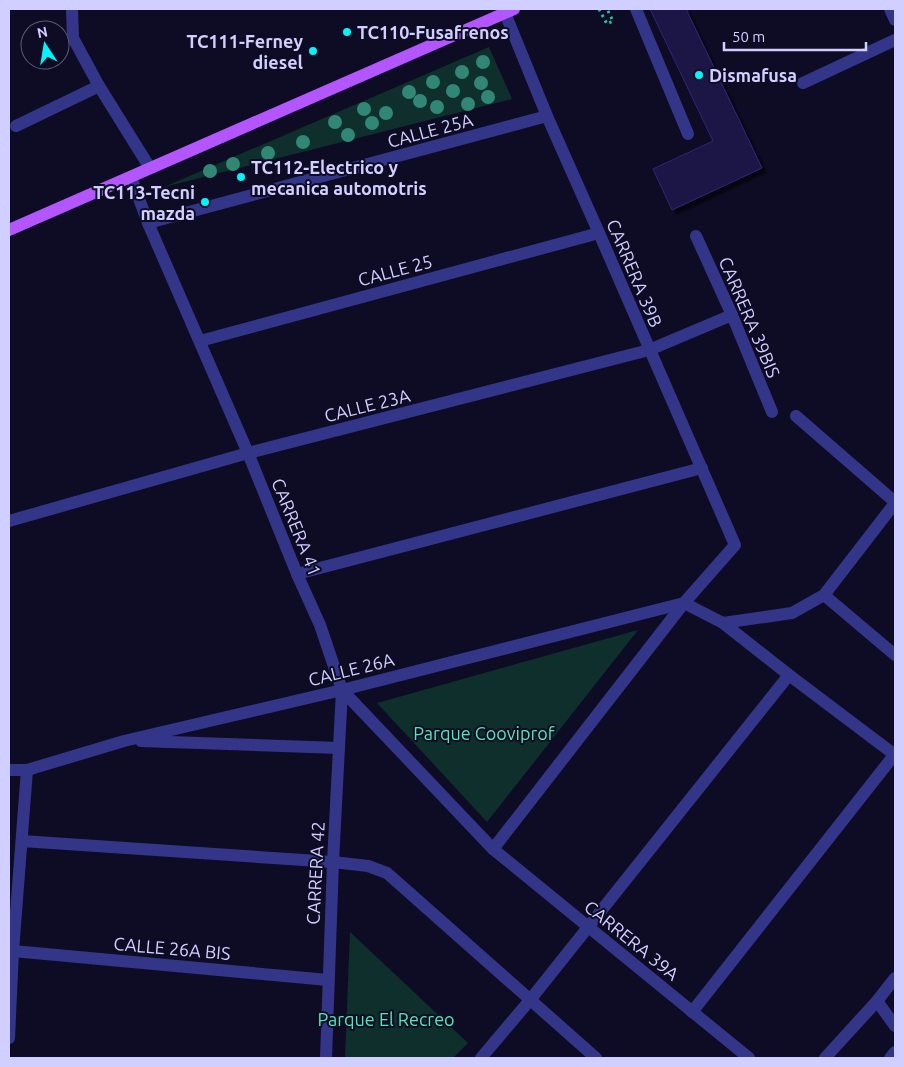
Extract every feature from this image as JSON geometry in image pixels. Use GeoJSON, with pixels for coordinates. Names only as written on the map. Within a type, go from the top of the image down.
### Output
{"type":"FeatureCollection","features":[{"type":"Feature","properties":{"kind":"main road"},"geometry":{"type":"LineString","coordinates":[[9,230],[510,11]]}},
{"type":"Feature","properties":{"kind":"street"},"geometry":{"type":"LineString","coordinates":[[72,9],[73,38],[98,86],[150,168]]}},
{"type":"Feature","properties":{"kind":"street"},"geometry":{"type":"LineString","coordinates":[[636,9],[688,134]]}},
{"type":"Feature","properties":{"kind":"street"},"geometry":{"type":"LineString","coordinates":[[890,9],[895,20]]}},
{"type":"Feature","properties":{"kind":"street","name":"CARRERA 39B"},"geometry":{"type":"LineString","coordinates":[[510,11],[547,116],[735,545],[684,603]]}},
{"type":"Feature","properties":{"kind":"street"},"geometry":{"type":"LineString","coordinates":[[803,83],[895,40]]}},
{"type":"Feature","properties":{"kind":"street"},"geometry":{"type":"LineString","coordinates":[[16,126],[98,86]]}},
{"type":"Feature","properties":{"kind":"street","name":"CALLE 25A"},"geometry":{"type":"LineString","coordinates":[[148,224],[547,116]]}},
{"type":"Feature","properties":{"kind":"street","name":"CARRERA 41"},"geometry":{"type":"LineString","coordinates":[[131,177],[148,224],[200,341],[320,624],[342,690],[493,849]]}},
{"type":"Feature","properties":{"kind":"street","name":"CALLE 25"},"geometry":{"type":"LineString","coordinates":[[200,341],[599,233]]}},
{"type":"Feature","properties":{"kind":"street","name":"CARRERA 39BIS"},"geometry":{"type":"LineString","coordinates":[[696,236],[732,315],[772,412]]}},
{"type":"Feature","properties":{"kind":"street","name":"CALLE 23A"},"geometry":{"type":"LineString","coordinates":[[9,522],[248,453],[649,350],[732,315]]}},
{"type":"Feature","properties":{"kind":"street"},"geometry":{"type":"LineString","coordinates":[[722,624],[792,613],[824,595],[895,502],[796,416]]}},
{"type":"Feature","properties":{"kind":"street"},"geometry":{"type":"LineString","coordinates":[[298,574],[702,468]]}},
{"type":"Feature","properties":{"kind":"street"},"geometry":{"type":"LineString","coordinates":[[824,595],[895,655]]}},
{"type":"Feature","properties":{"kind":"street"},"geometry":{"type":"LineString","coordinates":[[493,849],[684,603],[722,624],[895,754],[692,1012]]}},
{"type":"Feature","properties":{"kind":"street","name":"CALLE 26A"},"geometry":{"type":"LineString","coordinates":[[9,770],[27,770],[124,741],[342,690],[684,603]]}},
{"type":"Feature","properties":{"kind":"street"},"geometry":{"type":"LineString","coordinates":[[481,1058],[530,1000],[789,675]]}},
{"type":"Feature","properties":{"kind":"street","name":"CARRERA 42"},"geometry":{"type":"LineString","coordinates":[[326,1058],[333,862],[342,690]]}},
{"type":"Feature","properties":{"kind":"street"},"geometry":{"type":"LineString","coordinates":[[124,741],[339,748]]}},
{"type":"Feature","properties":{"kind":"street"},"geometry":{"type":"LineString","coordinates":[[9,1038],[27,770]]}},
{"type":"Feature","properties":{"kind":"street"},"geometry":{"type":"LineString","coordinates":[[22,840],[368,866],[386,873],[596,1058]]}},
{"type":"Feature","properties":{"kind":"street","name":"CARRERA 39A"},"geometry":{"type":"LineString","coordinates":[[493,849],[749,1058]]}},
{"type":"Feature","properties":{"kind":"street","name":"CALLE 26A BIS"},"geometry":{"type":"LineString","coordinates":[[14,951],[328,980]]}},
{"type":"Feature","properties":{"kind":"street"},"geometry":{"type":"LineString","coordinates":[[826,1058],[895,978]]}},
{"type":"Feature","properties":{"kind":"street"},"geometry":{"type":"LineString","coordinates":[[877,1001],[895,1026]]}},
{"type":"Feature","properties":{"kind":"street"},"geometry":{"type":"LineString","coordinates":[[890,1058],[895,1052]]}},
{"type":"Feature","properties":{"kind":"path"},"geometry":{"type":"LineString","coordinates":[[599,9],[607,24],[613,21],[607,9]]}},
{"type":"Feature","properties":{"kind":"green space"},"geometry":{"type":"Polygon","coordinates":[[[489,47],[512,99],[164,187],[489,47]]]}},
{"type":"Feature","properties":{"kind":"green space","name":"Parque Cooviprof"},"geometry":{"type":"Polygon","coordinates":[[[638,630],[487,822],[377,703],[638,630]]]}},
{"type":"Feature","properties":{"kind":"green space","name":"Parque El Recreo"},"geometry":{"type":"Polygon","coordinates":[[[350,932],[468,1043],[453,1058],[345,1058],[350,932]]]}},
{"type":"Feature","properties":{"kind":"building","name":"Dismafusa"},"geometry":{"type":"Polygon","coordinates":[[[650,9],[686,9],[762,168],[672,210],[653,169],[713,141],[650,9]]]}},
{"type":"Feature","properties":{"kind":"place","name":"TC110-Fusafrenos"},"geometry":{"type":"Point","coordinates":[347,32]}},
{"type":"Feature","properties":{"kind":"place","name":"TC111-Ferney diesel"},"geometry":{"type":"Point","coordinates":[313,51]}},
{"type":"Feature","properties":{"kind":"place","name":"Dismafusa"},"geometry":{"type":"Point","coordinates":[699,75]}},
{"type":"Feature","properties":{"kind":"place","name":"TC112-Electrico y mecanica automotris"},"geometry":{"type":"Point","coordinates":[241,177]}},
{"type":"Feature","properties":{"kind":"place","name":"TC113-Tecni mazda"},"geometry":{"type":"Point","coordinates":[205,202]}}]}
